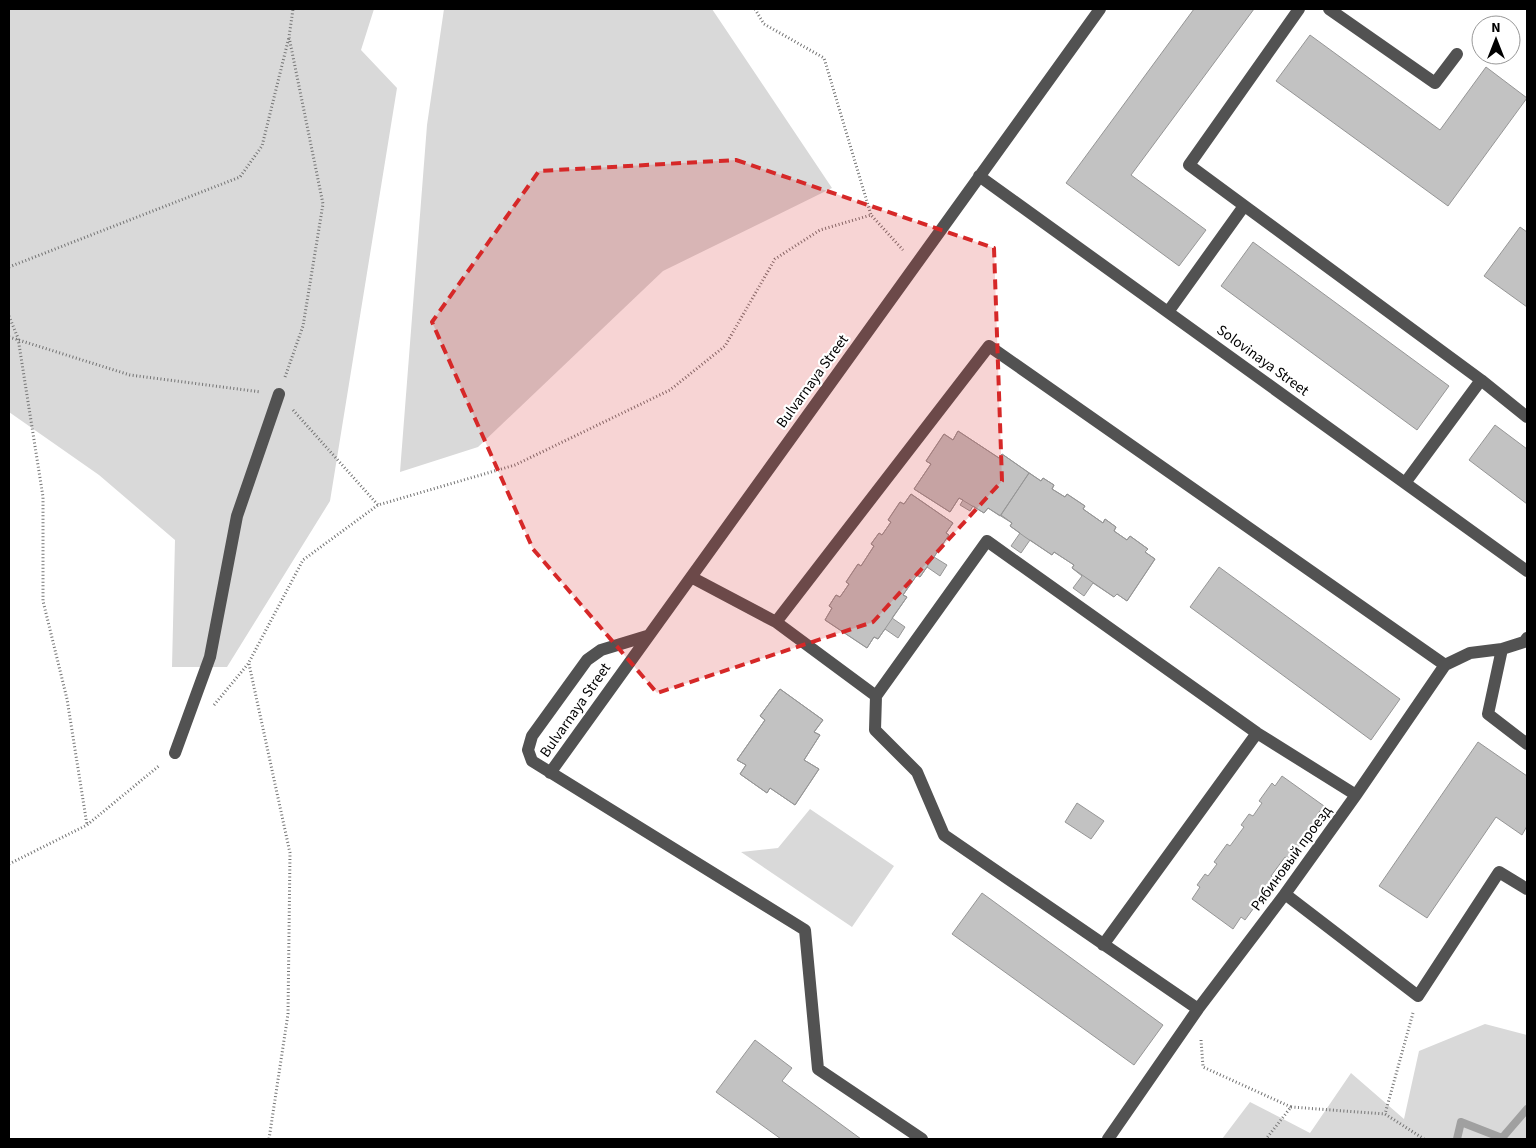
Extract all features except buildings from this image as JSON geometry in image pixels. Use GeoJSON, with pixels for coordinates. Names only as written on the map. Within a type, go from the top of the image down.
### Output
{"type":"FeatureCollection","features":[{"type":"Feature","properties":{"kind":"street","name":"Bulvarnaya Street"},"geometry":{"type":"LineString","coordinates":[[550,773],[1100,9]]}},
{"type":"Feature","properties":{"kind":"street"},"geometry":{"type":"LineString","coordinates":[[1300,9],[1189,165],[1481,380],[1527,417]]}},
{"type":"Feature","properties":{"kind":"street"},"geometry":{"type":"LineString","coordinates":[[1328,9],[1434,83],[1457,54]]}},
{"type":"Feature","properties":{"kind":"street","name":"Solovinaya Street"},"geometry":{"type":"LineString","coordinates":[[979,176],[1527,571]]}},
{"type":"Feature","properties":{"kind":"street"},"geometry":{"type":"LineString","coordinates":[[1168,312],[1244,206]]}},
{"type":"Feature","properties":{"kind":"street"},"geometry":{"type":"LineString","coordinates":[[776,622],[989,346],[1445,665]]}},
{"type":"Feature","properties":{"kind":"street"},"geometry":{"type":"LineString","coordinates":[[1405,483],[1481,380]]}},
{"type":"Feature","properties":{"kind":"street"},"geometry":{"type":"LineString","coordinates":[[175,753],[210,657],[237,516],[279,394]]}},
{"type":"Feature","properties":{"kind":"street"},"geometry":{"type":"LineString","coordinates":[[1198,1009],[944,835],[917,772],[875,730],[876,696],[987,541],[1257,733],[1356,795]]}},
{"type":"Feature","properties":{"kind":"street"},"geometry":{"type":"LineString","coordinates":[[691,577],[776,622],[876,696]]}},
{"type":"Feature","properties":{"kind":"street"},"geometry":{"type":"LineString","coordinates":[[647,636],[600,650],[587,660],[532,736],[528,750],[532,761],[805,930],[818,1069],[922,1139]]}},
{"type":"Feature","properties":{"kind":"street","name":"Рябиновый проезд"},"geometry":{"type":"LineString","coordinates":[[1108,1139],[1198,1009],[1285,894],[1356,795],[1445,665],[1470,653],[1502,649],[1524,642],[1527,638]]}},
{"type":"Feature","properties":{"kind":"street"},"geometry":{"type":"LineString","coordinates":[[1502,649],[1488,714],[1527,744]]}},
{"type":"Feature","properties":{"kind":"street"},"geometry":{"type":"LineString","coordinates":[[1104,945],[1257,733]]}},
{"type":"Feature","properties":{"kind":"street"},"geometry":{"type":"LineString","coordinates":[[1285,894],[1418,996],[1499,872],[1527,888]]}},
{"type":"Feature","properties":{"kind":"path"},"geometry":{"type":"LineString","coordinates":[[9,267],[240,177],[262,146],[289,37],[293,9]]}},
{"type":"Feature","properties":{"kind":"path"},"geometry":{"type":"LineString","coordinates":[[755,9],[764,24],[824,58],[872,215],[916,264]]}},
{"type":"Feature","properties":{"kind":"path"},"geometry":{"type":"LineString","coordinates":[[279,394],[303,326],[323,204],[289,37]]}},
{"type":"Feature","properties":{"kind":"path"},"geometry":{"type":"LineString","coordinates":[[212,708],[248,664],[303,560],[378,505],[515,465],[670,390],[725,346],[775,259],[820,230],[872,215]]}},
{"type":"Feature","properties":{"kind":"path"},"geometry":{"type":"LineString","coordinates":[[9,316],[18,338],[43,497],[43,601],[67,699],[87,825]]}},
{"type":"Feature","properties":{"kind":"path"},"geometry":{"type":"LineString","coordinates":[[9,337],[18,338],[130,375],[279,394],[378,505]]}},
{"type":"Feature","properties":{"kind":"path"},"geometry":{"type":"LineString","coordinates":[[248,664],[290,853],[288,1014],[268,1139]]}},
{"type":"Feature","properties":{"kind":"path"},"geometry":{"type":"LineString","coordinates":[[9,864],[87,825],[175,753]]}},
{"type":"Feature","properties":{"kind":"path"},"geometry":{"type":"LineString","coordinates":[[1385,1114],[1418,996]]}},
{"type":"Feature","properties":{"kind":"path"},"geometry":{"type":"LineString","coordinates":[[1198,1009],[1203,1067],[1291,1107],[1385,1114],[1424,1139]]}},
{"type":"Feature","properties":{"kind":"path"},"geometry":{"type":"LineString","coordinates":[[1266,1139],[1291,1107]]}},
{"type":"Feature","properties":{"kind":"highlighted area"},"geometry":{"type":"Polygon","coordinates":[[[736,160],[994,248],[1002,481],[873,622],[657,693],[533,549],[432,322],[539,171],[736,160]]]}},
{"type":"Feature","properties":{"kind":"shaded area"},"geometry":{"type":"Polygon","coordinates":[[[9,9],[374,9],[361,50],[397,88],[330,501],[227,667],[172,667],[175,540],[99,475],[9,412],[9,9]]]}},
{"type":"Feature","properties":{"kind":"shaded area"},"geometry":{"type":"Polygon","coordinates":[[[444,9],[712,9],[832,188],[663,271],[478,447],[400,472],[427,125],[444,9]]]}},
{"type":"Feature","properties":{"kind":"shaded area"},"geometry":{"type":"Polygon","coordinates":[[[810,809],[894,866],[852,927],[741,852],[778,848],[810,809]]]}},
{"type":"Feature","properties":{"kind":"shaded area"},"geometry":{"type":"Polygon","coordinates":[[[1485,1024],[1527,1035],[1527,1139],[1222,1139],[1250,1102],[1310,1133],[1351,1073],[1404,1119],[1419,1051],[1485,1024]]]}},
{"type":"Feature","properties":{"kind":"waterway"},"geometry":{"type":"LineString","coordinates":[[1457,1139],[1461,1122],[1502,1138],[1527,1109]]}}]}
